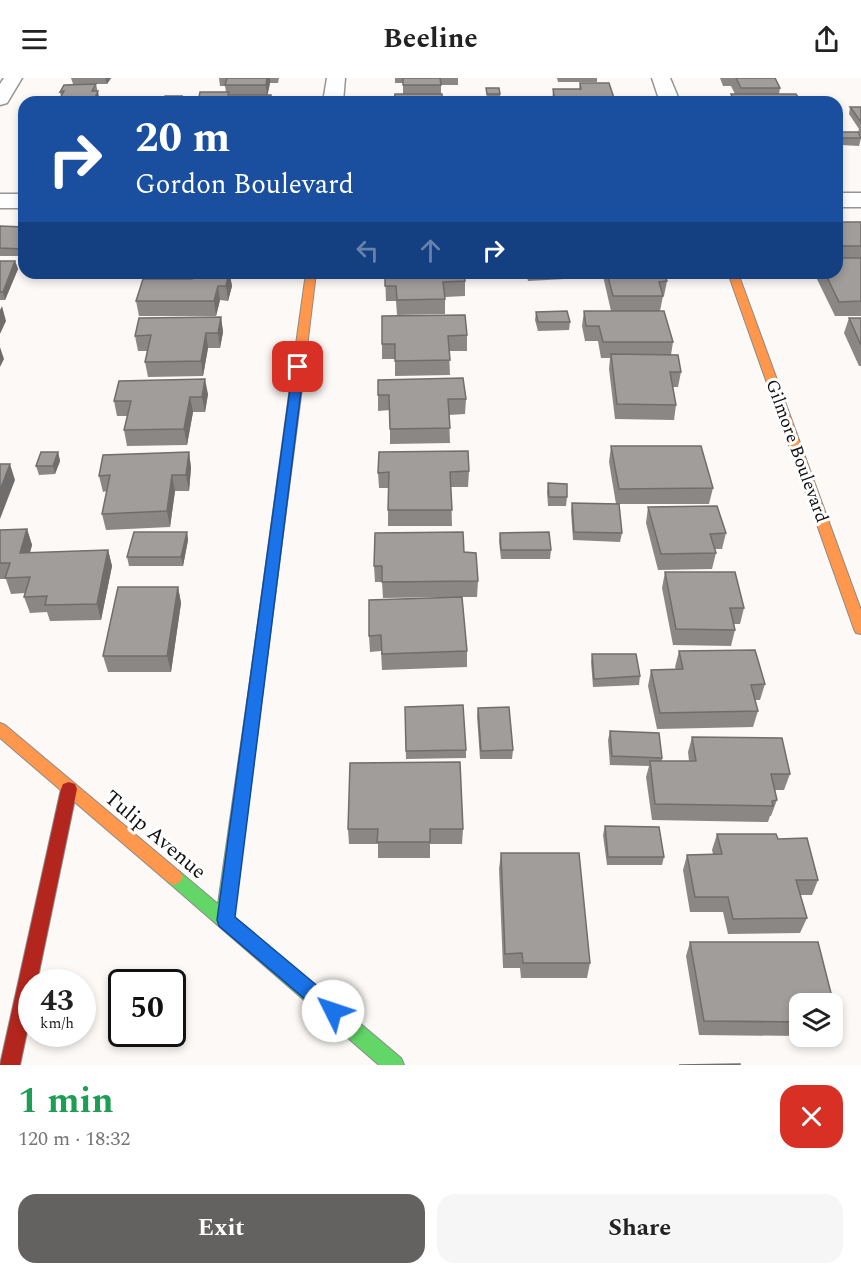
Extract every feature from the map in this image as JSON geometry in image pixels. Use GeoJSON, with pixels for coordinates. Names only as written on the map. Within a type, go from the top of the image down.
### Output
{"type":"FeatureCollection","features":[{"type":"Feature","properties":{"kind":"street"},"geometry":{"type":"LineString","coordinates":[[0,99],[13,78]]}},
{"type":"Feature","properties":{"kind":"street"},"geometry":{"type":"LineString","coordinates":[[334,96],[336,78]]}},
{"type":"Feature","properties":{"kind":"street"},"geometry":{"type":"LineString","coordinates":[[661,78],[668,96]]}},
{"type":"Feature","properties":{"kind":"street"},"geometry":{"type":"LineString","coordinates":[[843,200],[861,200]]}},
{"type":"Feature","properties":{"kind":"street"},"geometry":{"type":"LineString","coordinates":[[0,201],[18,201]]}},
{"type":"Feature","properties":{"kind":"street"},"geometry":{"type":"LineString","coordinates":[[225,920],[310,279]]}},
{"type":"Feature","properties":{"kind":"street","name":"Gilmore Boulevard"},"geometry":{"type":"LineString","coordinates":[[735,279],[861,629]]}},
{"type":"Feature","properties":{"kind":"street","name":"Tulip Avenue"},"geometry":{"type":"LineString","coordinates":[[0,729],[394,1065]]}},
{"type":"Feature","properties":{"kind":"street"},"geometry":{"type":"LineString","coordinates":[[10,1065],[69,789]]}},
{"type":"Feature","properties":{"kind":"building"},"geometry":{"type":"Polygon","coordinates":[[[227,78],[267,78],[266,85],[225,85],[227,78]]]}},
{"type":"Feature","properties":{"kind":"building"},"geometry":{"type":"Polygon","coordinates":[[[403,78],[440,78],[441,85],[403,85],[403,78]]]}},
{"type":"Feature","properties":{"kind":"building"},"geometry":{"type":"Polygon","coordinates":[[[736,78],[775,78],[780,88],[741,88],[736,78]]]}},
{"type":"Feature","properties":{"kind":"building"},"geometry":{"type":"Polygon","coordinates":[[[580,83],[609,83],[613,96],[554,96],[553,89],[581,89],[580,83]]]}},
{"type":"Feature","properties":{"kind":"building"},"geometry":{"type":"Polygon","coordinates":[[[96,84],[92,91],[98,91],[96,96],[61,96],[64,91],[60,92],[64,85],[96,84]]]}},
{"type":"Feature","properties":{"kind":"building"},"geometry":{"type":"Polygon","coordinates":[[[486,88],[499,88],[500,94],[487,94],[486,88]]]}},
{"type":"Feature","properties":{"kind":"building"},"geometry":{"type":"Polygon","coordinates":[[[200,92],[229,92],[228,95],[271,95],[271,96],[199,96],[200,92]]]}},
{"type":"Feature","properties":{"kind":"building"},"geometry":{"type":"Polygon","coordinates":[[[395,94],[442,94],[442,96],[395,96],[395,94]]]}},
{"type":"Feature","properties":{"kind":"building"},"geometry":{"type":"Polygon","coordinates":[[[731,94],[796,94],[797,96],[732,96],[731,94]]]}},
{"type":"Feature","properties":{"kind":"building"},"geometry":{"type":"Polygon","coordinates":[[[850,107],[861,107],[861,122],[850,107]]]}},
{"type":"Feature","properties":{"kind":"building"},"geometry":{"type":"Polygon","coordinates":[[[843,132],[858,132],[861,138],[843,138],[843,132]]]}},
{"type":"Feature","properties":{"kind":"building"},"geometry":{"type":"Polygon","coordinates":[[[843,222],[861,222],[861,246],[843,246],[843,222]]]}},
{"type":"Feature","properties":{"kind":"building"},"geometry":{"type":"Polygon","coordinates":[[[0,226],[18,227],[18,249],[0,248],[0,226]]]}},
{"type":"Feature","properties":{"kind":"building"},"geometry":{"type":"Polygon","coordinates":[[[843,258],[861,258],[861,301],[839,302],[828,279],[843,279],[843,258]]]}},
{"type":"Feature","properties":{"kind":"building"},"geometry":{"type":"Polygon","coordinates":[[[0,261],[15,261],[3,292],[0,292],[0,261]]]}},
{"type":"Feature","properties":{"kind":"building"},"geometry":{"type":"Polygon","coordinates":[[[143,279],[228,279],[226,286],[218,286],[214,301],[136,301],[143,279]]]}},
{"type":"Feature","properties":{"kind":"building"},"geometry":{"type":"Polygon","coordinates":[[[385,279],[465,279],[465,281],[443,282],[445,299],[397,300],[396,286],[385,286],[385,279]]]}},
{"type":"Feature","properties":{"kind":"building"},"geometry":{"type":"Polygon","coordinates":[[[609,279],[666,279],[667,281],[659,282],[663,296],[613,296],[609,279]]]}},
{"type":"Feature","properties":{"kind":"building"},"geometry":{"type":"Polygon","coordinates":[[[567,311],[570,322],[538,322],[536,312],[567,311]]]}},
{"type":"Feature","properties":{"kind":"building"},"geometry":{"type":"Polygon","coordinates":[[[584,311],[664,311],[673,342],[603,342],[599,326],[586,326],[584,311]]]}},
{"type":"Feature","properties":{"kind":"building"},"geometry":{"type":"Polygon","coordinates":[[[465,315],[467,335],[448,336],[450,360],[395,361],[395,344],[382,344],[382,316],[465,315]]]}},
{"type":"Feature","properties":{"kind":"building"},"geometry":{"type":"Polygon","coordinates":[[[221,317],[218,333],[206,333],[201,361],[145,362],[151,335],[135,336],[139,318],[221,317]]]}},
{"type":"Feature","properties":{"kind":"building"},"geometry":{"type":"Polygon","coordinates":[[[849,318],[861,318],[861,345],[849,318]]]}},
{"type":"Feature","properties":{"kind":"building"},"geometry":{"type":"Polygon","coordinates":[[[611,354],[678,355],[681,372],[670,372],[676,405],[617,404],[611,354]]]}},
{"type":"Feature","properties":{"kind":"building"},"geometry":{"type":"Polygon","coordinates":[[[463,378],[466,399],[448,399],[450,428],[390,429],[389,395],[378,395],[378,380],[463,378]]]}},
{"type":"Feature","properties":{"kind":"building"},"geometry":{"type":"Polygon","coordinates":[[[205,379],[202,397],[190,397],[184,429],[124,430],[131,401],[114,401],[119,381],[205,379]]]}},
{"type":"Feature","properties":{"kind":"building"},"geometry":{"type":"Polygon","coordinates":[[[611,446],[701,446],[713,488],[619,489],[611,446]]]}},
{"type":"Feature","properties":{"kind":"building"},"geometry":{"type":"Polygon","coordinates":[[[468,451],[469,471],[450,472],[452,510],[388,510],[389,472],[378,473],[379,452],[468,451]]]}},
{"type":"Feature","properties":{"kind":"building"},"geometry":{"type":"Polygon","coordinates":[[[41,452],[58,452],[53,466],[36,466],[41,452]]]}},
{"type":"Feature","properties":{"kind":"building"},"geometry":{"type":"Polygon","coordinates":[[[189,452],[186,475],[172,475],[167,511],[102,514],[110,475],[99,476],[103,455],[189,452]]]}},
{"type":"Feature","properties":{"kind":"building"},"geometry":{"type":"Polygon","coordinates":[[[0,464],[10,464],[0,490],[0,464]]]}},
{"type":"Feature","properties":{"kind":"building"},"geometry":{"type":"Polygon","coordinates":[[[548,483],[567,484],[567,497],[549,497],[548,483]]]}},
{"type":"Feature","properties":{"kind":"building"},"geometry":{"type":"Polygon","coordinates":[[[572,503],[619,504],[622,533],[574,532],[572,503]]]}},
{"type":"Feature","properties":{"kind":"building"},"geometry":{"type":"Polygon","coordinates":[[[717,506],[726,533],[710,534],[716,553],[661,554],[648,507],[717,506]]]}},
{"type":"Feature","properties":{"kind":"building"},"geometry":{"type":"Polygon","coordinates":[[[27,529],[20,553],[108,550],[97,604],[45,605],[47,596],[24,597],[30,577],[5,578],[10,563],[0,563],[0,530],[27,529]]]}},
{"type":"Feature","properties":{"kind":"building"},"geometry":{"type":"Polygon","coordinates":[[[134,532],[187,532],[181,557],[127,557],[134,532]]]}},
{"type":"Feature","properties":{"kind":"building"},"geometry":{"type":"Polygon","coordinates":[[[463,532],[464,552],[476,553],[478,581],[382,582],[382,566],[374,566],[375,533],[463,532]]]}},
{"type":"Feature","properties":{"kind":"building"},"geometry":{"type":"Polygon","coordinates":[[[549,532],[551,550],[501,550],[500,533],[549,532]]]}},
{"type":"Feature","properties":{"kind":"building"},"geometry":{"type":"Polygon","coordinates":[[[665,572],[735,572],[744,608],[730,608],[735,630],[676,629],[665,572]]]}},
{"type":"Feature","properties":{"kind":"building"},"geometry":{"type":"Polygon","coordinates":[[[118,587],[178,587],[167,656],[103,656],[118,587]]]}},
{"type":"Feature","properties":{"kind":"building"},"geometry":{"type":"Polygon","coordinates":[[[462,597],[467,651],[382,654],[381,635],[369,636],[369,600],[462,597]]]}},
{"type":"Feature","properties":{"kind":"building"},"geometry":{"type":"Polygon","coordinates":[[[755,650],[765,684],[751,685],[758,711],[660,713],[651,670],[683,669],[679,651],[755,650]]]}},
{"type":"Feature","properties":{"kind":"building"},"geometry":{"type":"Polygon","coordinates":[[[592,654],[636,654],[640,676],[594,679],[592,654]]]}},
{"type":"Feature","properties":{"kind":"building"},"geometry":{"type":"Polygon","coordinates":[[[463,705],[466,750],[406,751],[405,707],[463,705]]]}},
{"type":"Feature","properties":{"kind":"building"},"geometry":{"type":"Polygon","coordinates":[[[509,707],[513,750],[481,751],[478,708],[509,707]]]}},
{"type":"Feature","properties":{"kind":"building"},"geometry":{"type":"Polygon","coordinates":[[[610,731],[659,733],[662,758],[612,756],[610,731]]]}},
{"type":"Feature","properties":{"kind":"building"},"geometry":{"type":"Polygon","coordinates":[[[692,737],[782,738],[790,774],[771,774],[777,800],[772,801],[773,806],[655,804],[650,761],[696,761],[692,737]]]}},
{"type":"Feature","properties":{"kind":"building"},"geometry":{"type":"Polygon","coordinates":[[[460,762],[463,829],[430,829],[430,842],[377,842],[378,829],[348,829],[350,763],[460,762]]]}},
{"type":"Feature","properties":{"kind":"building"},"geometry":{"type":"Polygon","coordinates":[[[605,826],[659,827],[664,857],[608,857],[605,826]]]}},
{"type":"Feature","properties":{"kind":"building"},"geometry":{"type":"Polygon","coordinates":[[[717,834],[776,834],[778,839],[807,838],[818,880],[796,880],[807,918],[733,919],[728,897],[695,897],[687,855],[722,854],[717,834]]]}},
{"type":"Feature","properties":{"kind":"building"},"geometry":{"type":"Polygon","coordinates":[[[501,853],[579,853],[590,963],[523,963],[522,953],[505,954],[501,853]]]}},
{"type":"Feature","properties":{"kind":"building"},"geometry":{"type":"Polygon","coordinates":[[[690,942],[818,942],[831,993],[789,993],[789,1022],[704,1021],[690,942]]]}},
{"type":"Feature","properties":{"kind":"building"},"geometry":{"type":"Polygon","coordinates":[[[740,1064],[740,1065],[679,1065],[740,1064]]]}},
{"type":"Feature","properties":{"kind":"traffic: fast"},"geometry":{"type":"LineString","coordinates":[[225,920],[257,681]]}},
{"type":"Feature","properties":{"kind":"traffic: fast"},"geometry":{"type":"LineString","coordinates":[[174,877],[394,1065]]}},
{"type":"Feature","properties":{"kind":"traffic: slow"},"geometry":{"type":"LineString","coordinates":[[297,380],[310,279]]}},
{"type":"Feature","properties":{"kind":"traffic: slow"},"geometry":{"type":"LineString","coordinates":[[735,279],[861,629]]}},
{"type":"Feature","properties":{"kind":"traffic: slow"},"geometry":{"type":"LineString","coordinates":[[0,729],[174,877]]}},
{"type":"Feature","properties":{"kind":"traffic: jam"},"geometry":{"type":"LineString","coordinates":[[257,681],[297,380]]}},
{"type":"Feature","properties":{"kind":"traffic: jam"},"geometry":{"type":"LineString","coordinates":[[10,1065],[69,789]]}},
{"type":"Feature","properties":{"kind":"route"},"geometry":{"type":"LineString","coordinates":[[298,367],[225,920],[333,1011]]}}]}
